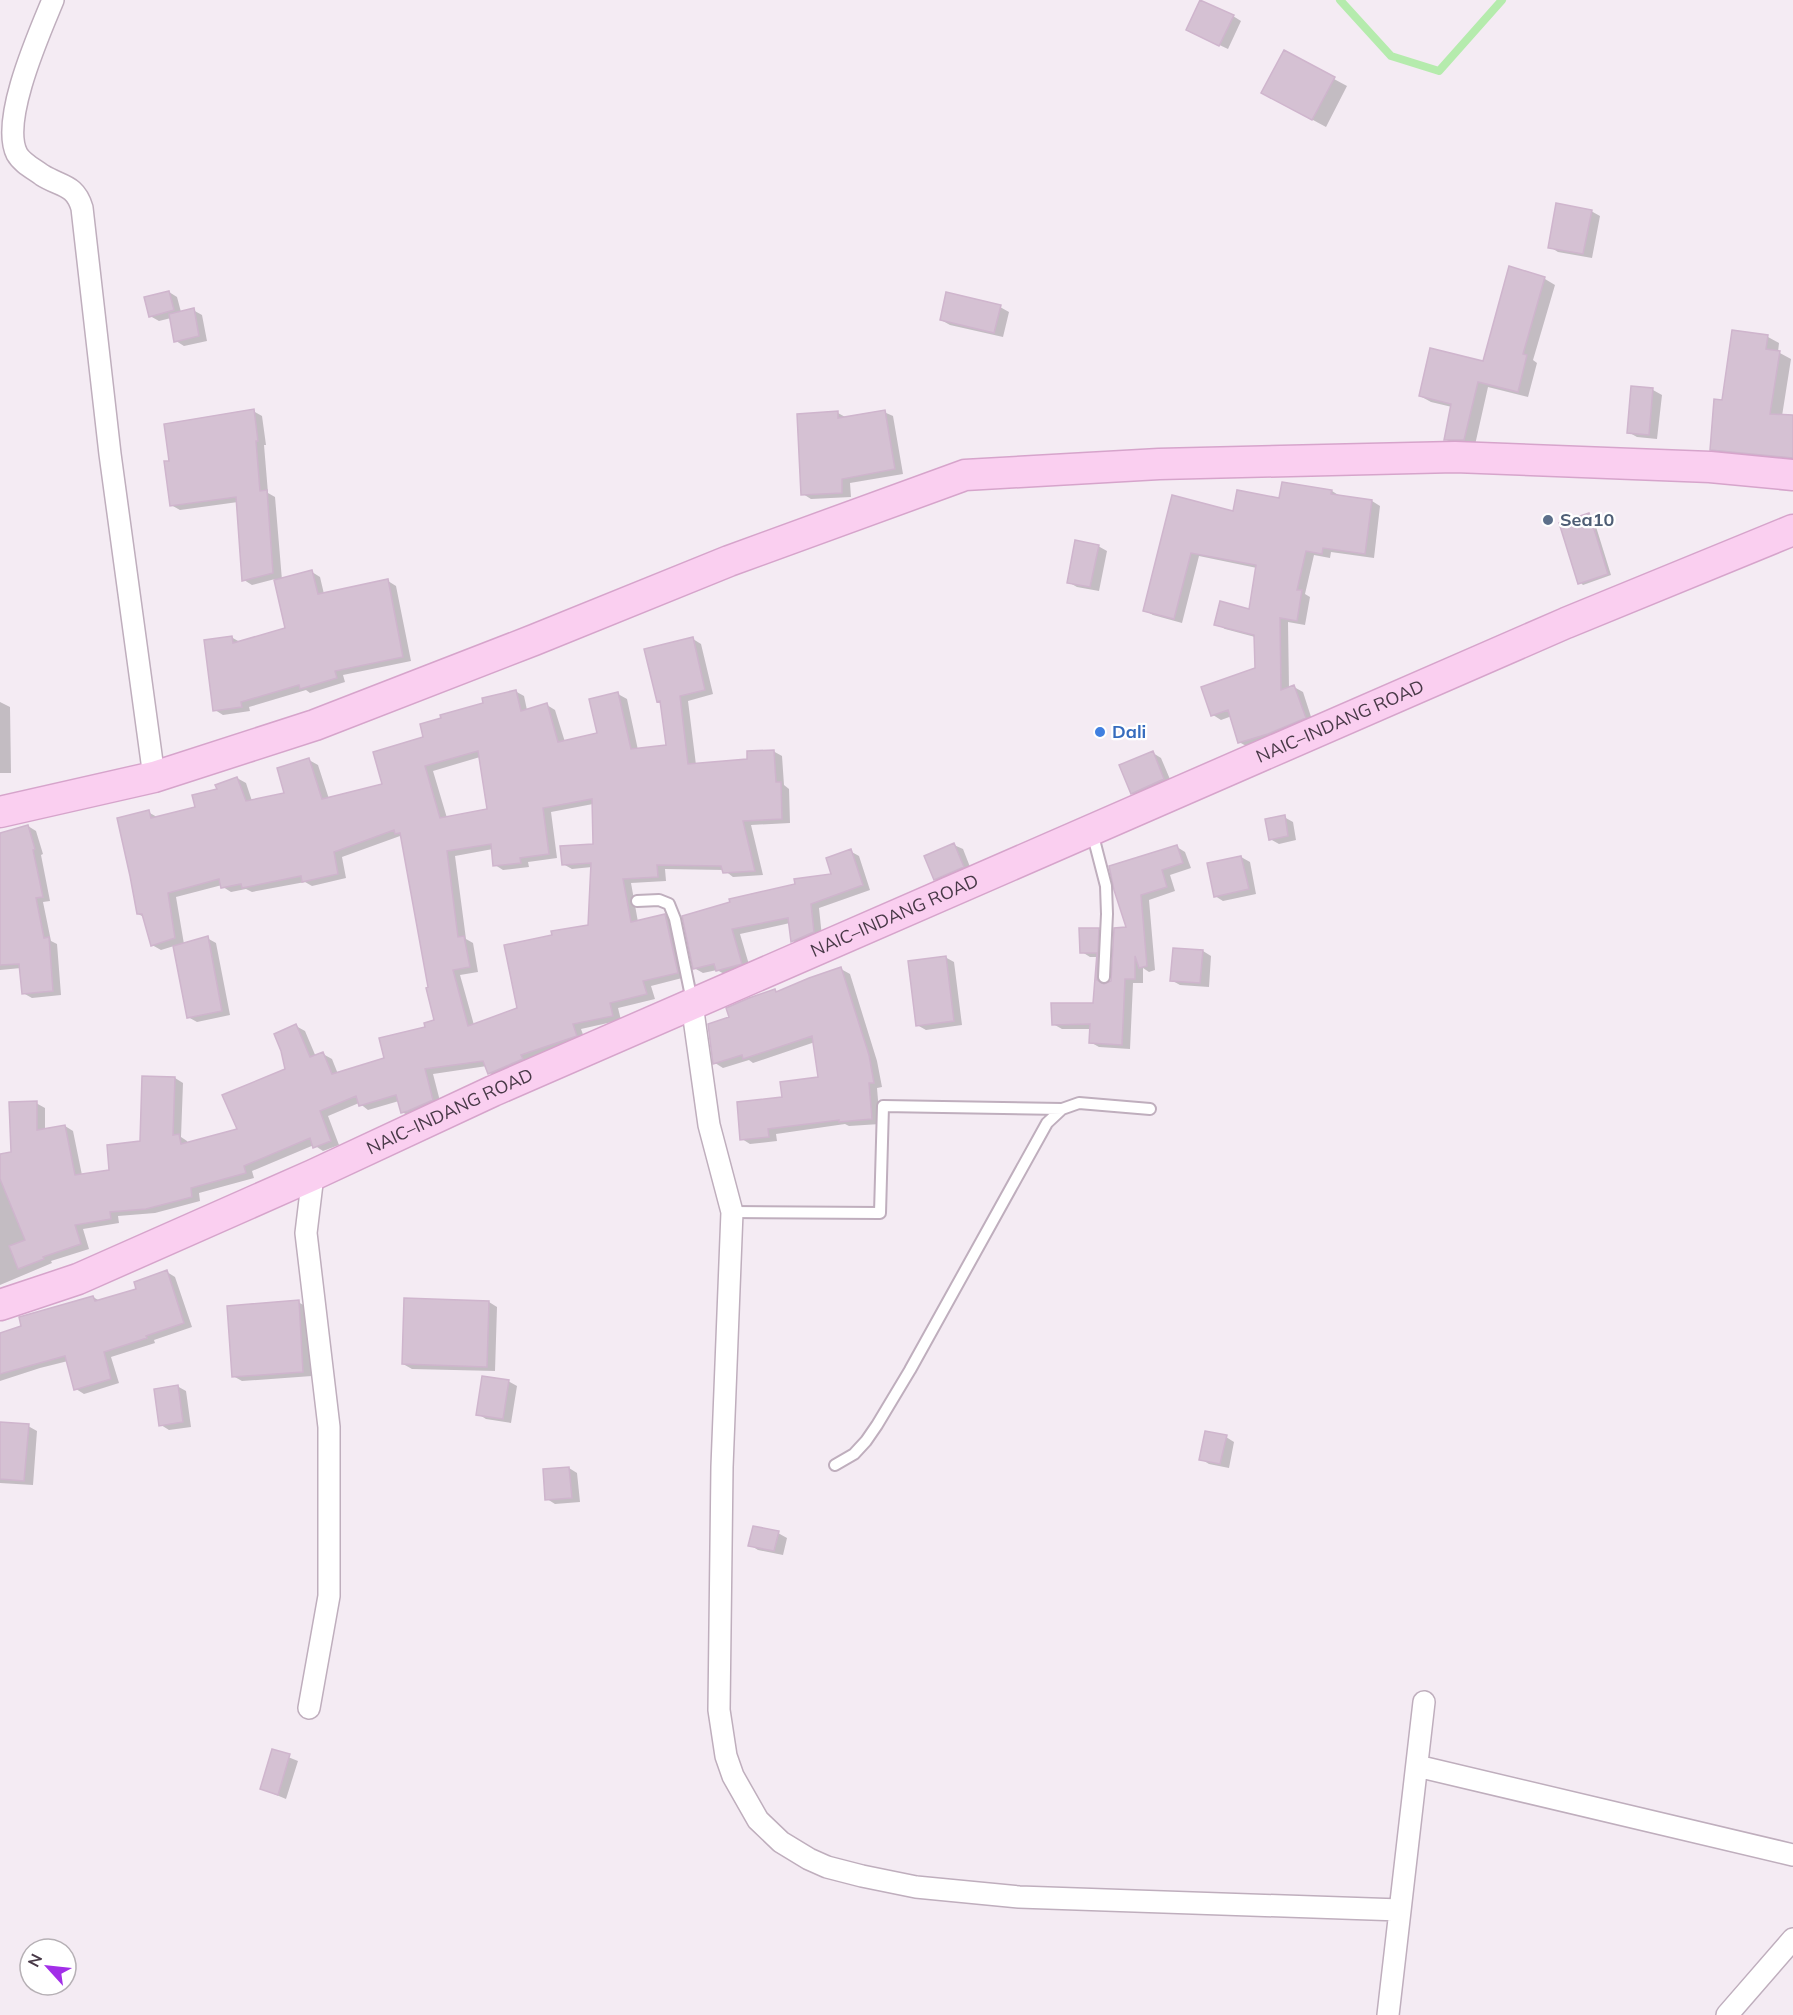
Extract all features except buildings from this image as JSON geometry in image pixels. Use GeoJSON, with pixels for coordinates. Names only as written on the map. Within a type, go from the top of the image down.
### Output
{"type":"FeatureCollection","features":[{"type":"Feature","properties":{"kind":"main road"},"geometry":{"type":"LineString","coordinates":[[0,812],[154,777],[315,725],[729,561],[965,475],[1159,464],[1455,457],[1710,467],[1793,475]]}},
{"type":"Feature","properties":{"kind":"main road","name":"NAIC–INDANG ROAD"},"geometry":{"type":"LineString","coordinates":[[0,1305],[78,1279],[313,1175],[493,1091],[692,1004],[1566,623],[1793,530]]}},
{"type":"Feature","properties":{"kind":"street"},"geometry":{"type":"LineString","coordinates":[[53,0],[20,84],[12,140],[18,156],[51,181],[70,187],[79,197],[82,208],[110,454],[154,777]]}},
{"type":"Feature","properties":{"kind":"street"},"geometry":{"type":"LineString","coordinates":[[692,1004],[709,1125],[732,1212],[722,1467],[719,1710],[726,1756],[749,1808],[769,1832],[793,1850],[827,1867],[916,1887],[1019,1897],[1400,1910]]}},
{"type":"Feature","properties":{"kind":"street"},"geometry":{"type":"LineString","coordinates":[[309,1708],[329,1596],[329,1427],[306,1233],[313,1175]]}},
{"type":"Feature","properties":{"kind":"street"},"geometry":{"type":"LineString","coordinates":[[1388,2015],[1424,1702]]}},
{"type":"Feature","properties":{"kind":"street"},"geometry":{"type":"LineString","coordinates":[[1417,1767],[1793,1854]]}},
{"type":"Feature","properties":{"kind":"street"},"geometry":{"type":"LineString","coordinates":[[1726,2015],[1793,1939]]}},
{"type":"Feature","properties":{"kind":"lane"},"geometry":{"type":"LineString","coordinates":[[1091,830],[1106,886],[1104,977]]}},
{"type":"Feature","properties":{"kind":"lane"},"geometry":{"type":"LineString","coordinates":[[637,901],[659,900],[669,904],[675,919],[692,1004]]}},
{"type":"Feature","properties":{"kind":"lane"},"geometry":{"type":"LineString","coordinates":[[732,1212],[880,1213],[883,1106],[1062,1108],[1078,1103],[1089,1103],[1150,1109]]}},
{"type":"Feature","properties":{"kind":"lane"},"geometry":{"type":"LineString","coordinates":[[835,1465],[854,1454],[877,1425],[1035,1143],[1047,1123],[1062,1108]]}},
{"type":"Feature","properties":{"kind":"waterway"},"geometry":{"type":"LineString","coordinates":[[1340,0],[1391,56],[1439,71],[1502,0]]}},
{"type":"Feature","properties":{"kind":"place","name":"Sea10"},"geometry":{"type":"Point","coordinates":[1548,520]}},
{"type":"Feature","properties":{"kind":"place","name":"Dali"},"geometry":{"type":"Point","coordinates":[1100,732]}}]}
